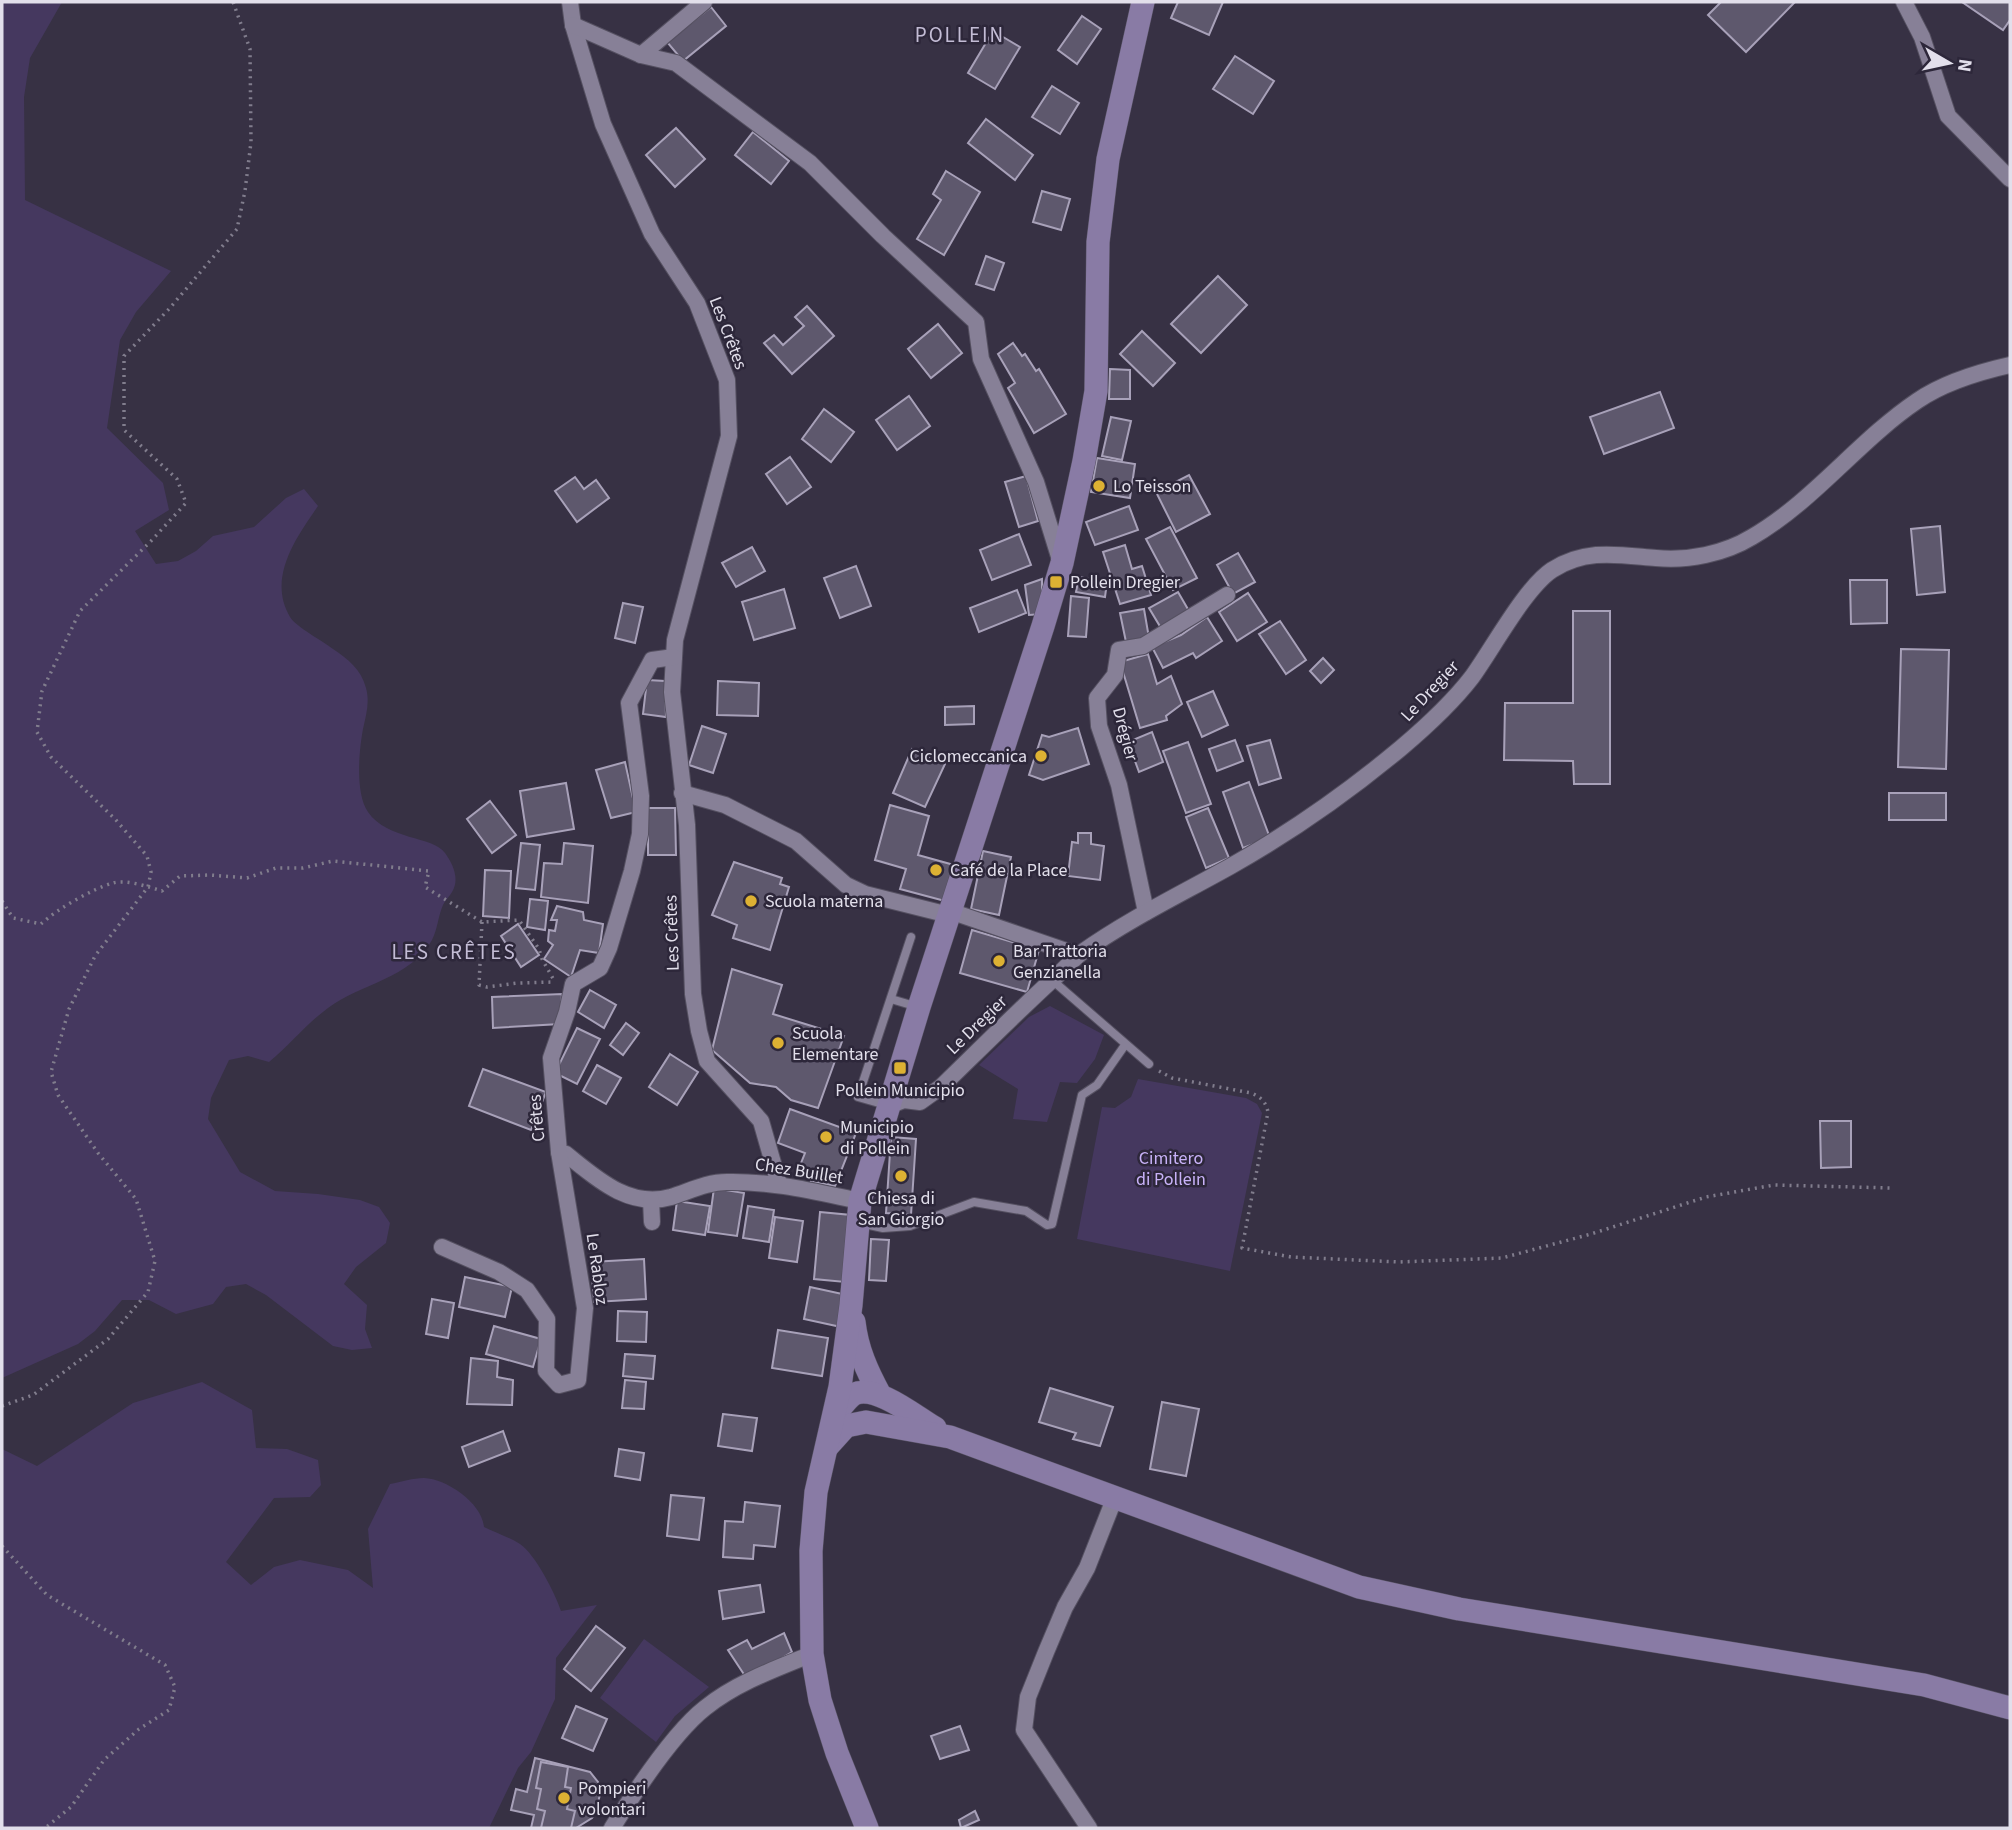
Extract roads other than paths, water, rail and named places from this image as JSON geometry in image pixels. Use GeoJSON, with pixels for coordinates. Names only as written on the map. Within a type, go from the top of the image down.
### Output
{"type":"FeatureCollection","features":[{"type":"Feature","properties":{"kind":"main road"},"geometry":{"type":"LineString","coordinates":[[867,1828],[837,1753],[820,1700],[811,1654],[811,1552],[816,1492],[839,1402],[859,1212],[888,1106],[1062,563],[1096,391],[1098,242],[1108,159],[1143,2]]}},
{"type":"Feature","properties":{"kind":"main road"},"geometry":{"type":"LineString","coordinates":[[851,1305],[856,1339],[867,1371],[880,1395]]}},
{"type":"Feature","properties":{"kind":"main road"},"geometry":{"type":"LineString","coordinates":[[839,1402],[866,1392],[880,1395],[950,1437]]}},
{"type":"Feature","properties":{"kind":"main road"},"geometry":{"type":"LineString","coordinates":[[839,1402],[866,1422]]}},
{"type":"Feature","properties":{"kind":"main road"},"geometry":{"type":"LineString","coordinates":[[825,1449],[846,1426],[866,1422],[950,1437],[1359,1587],[1459,1609],[1924,1685],[2010,1709]]}},
{"type":"Feature","properties":{"kind":"street","name":"Les Crêtes"},"geometry":{"type":"LineString","coordinates":[[570,2],[573,25],[603,124],[652,234],[697,303],[727,380],[729,436],[675,640],[672,692],[687,825],[694,994],[699,1031],[707,1061],[761,1121],[779,1184]]}},
{"type":"Feature","properties":{"kind":"street"},"geometry":{"type":"LineString","coordinates":[[640,55],[704,2]]}},
{"type":"Feature","properties":{"kind":"street"},"geometry":{"type":"LineString","coordinates":[[1904,2],[1922,37],[1948,116],[2010,178]]}},
{"type":"Feature","properties":{"kind":"street"},"geometry":{"type":"LineString","coordinates":[[573,25],[640,55],[676,63],[810,163],[883,236],[976,322],[981,359],[1036,482],[1062,563]]}},
{"type":"Feature","properties":{"kind":"street","name":"Le Dregier"},"geometry":{"type":"LineString","coordinates":[[888,1106],[904,1100],[920,1102],[941,1087],[1078,955],[1146,912],[1233,865],[1319,813],[1428,726],[1470,679],[1534,588],[1550,571],[1586,555],[1611,553],[1657,558],[1688,557],[1713,554],[1738,545],[1790,510],[1869,439],[1919,399],[1968,377],[2010,365]]}},
{"type":"Feature","properties":{"kind":"street","name":"Drégier"},"geometry":{"type":"LineString","coordinates":[[1146,912],[1119,785],[1099,726],[1097,698],[1115,676],[1119,650],[1143,646],[1227,595]]}},
{"type":"Feature","properties":{"kind":"street","name":"Crêtes"},"geometry":{"type":"LineString","coordinates":[[651,1200],[632,1197],[611,1188],[566,1154],[559,1152],[551,1058],[567,1012],[573,984],[600,968],[610,947],[640,834],[641,796],[628,703],[652,660],[674,657]]}},
{"type":"Feature","properties":{"kind":"street"},"geometry":{"type":"LineString","coordinates":[[682,793],[725,805],[796,841],[846,886],[865,894],[950,913],[1078,955]]}},
{"type":"Feature","properties":{"kind":"street","name":"Le Rabloz"},"geometry":{"type":"LineString","coordinates":[[442,1247],[499,1272],[527,1290],[547,1319],[546,1371],[559,1385],[578,1380],[585,1308],[559,1152]]}},
{"type":"Feature","properties":{"kind":"street","name":"Chez Buillet"},"geometry":{"type":"LineString","coordinates":[[651,1200],[668,1198],[705,1184],[779,1184],[859,1212]]}},
{"type":"Feature","properties":{"kind":"street"},"geometry":{"type":"LineString","coordinates":[[651,1200],[652,1222]]}},
{"type":"Feature","properties":{"kind":"street"},"geometry":{"type":"LineString","coordinates":[[1089,1828],[1024,1730],[1028,1697],[1065,1607],[1087,1568],[1115,1497]]}},
{"type":"Feature","properties":{"kind":"street"},"geometry":{"type":"LineString","coordinates":[[612,1828],[687,1723],[706,1706],[755,1678],[811,1654]]}},
{"type":"Feature","properties":{"kind":"lane"},"geometry":{"type":"LineString","coordinates":[[888,1106],[858,1097],[911,937]]}},
{"type":"Feature","properties":{"kind":"lane"},"geometry":{"type":"LineString","coordinates":[[1052,980],[1149,1064]]}},
{"type":"Feature","properties":{"kind":"lane"},"geometry":{"type":"LineString","coordinates":[[891,999],[919,1007]]}},
{"type":"Feature","properties":{"kind":"lane"},"geometry":{"type":"LineString","coordinates":[[859,1212],[883,1228],[910,1226],[974,1202],[1026,1211],[1047,1225],[1052,1224],[1082,1094],[1097,1086],[1125,1045]]}},
{"type":"Feature","properties":{"kind":"place","name":"Lo Teisson"},"geometry":{"type":"Point","coordinates":[1099,486]}},
{"type":"Feature","properties":{"kind":"place","name":"Pollein Dregier"},"geometry":{"type":"Point","coordinates":[1056,582]}},
{"type":"Feature","properties":{"kind":"place","name":"Ciclomeccanica"},"geometry":{"type":"Point","coordinates":[1041,756]}},
{"type":"Feature","properties":{"kind":"place","name":"Café de la Place"},"geometry":{"type":"Point","coordinates":[936,870]}},
{"type":"Feature","properties":{"kind":"place","name":"Scuola materna"},"geometry":{"type":"Point","coordinates":[751,901]}},
{"type":"Feature","properties":{"kind":"place","name":"Bar Trattoria Genzianella"},"geometry":{"type":"Point","coordinates":[999,961]}},
{"type":"Feature","properties":{"kind":"place","name":"Scuola Elementare"},"geometry":{"type":"Point","coordinates":[778,1043]}},
{"type":"Feature","properties":{"kind":"place","name":"Pollein Municipio"},"geometry":{"type":"Point","coordinates":[900,1068]}},
{"type":"Feature","properties":{"kind":"place","name":"Municipio di Pollein"},"geometry":{"type":"Point","coordinates":[826,1137]}},
{"type":"Feature","properties":{"kind":"place","name":"Chiesa di San Giorgio"},"geometry":{"type":"Point","coordinates":[901,1176]}},
{"type":"Feature","properties":{"kind":"place","name":"Pompieri volontari"},"geometry":{"type":"Point","coordinates":[564,1798]}},
{"type":"Feature","properties":{"kind":"district","name":"POLLEIN"},"geometry":{"type":"Point","coordinates":[960,35]}},
{"type":"Feature","properties":{"kind":"district","name":"LES CRÊTES"},"geometry":{"type":"Point","coordinates":[454,952]}},
{"type":"Feature","properties":{"kind":"park label","name":"Cimitero di Pollein"},"geometry":{"type":"Point","coordinates":[1171,1168]}}]}
